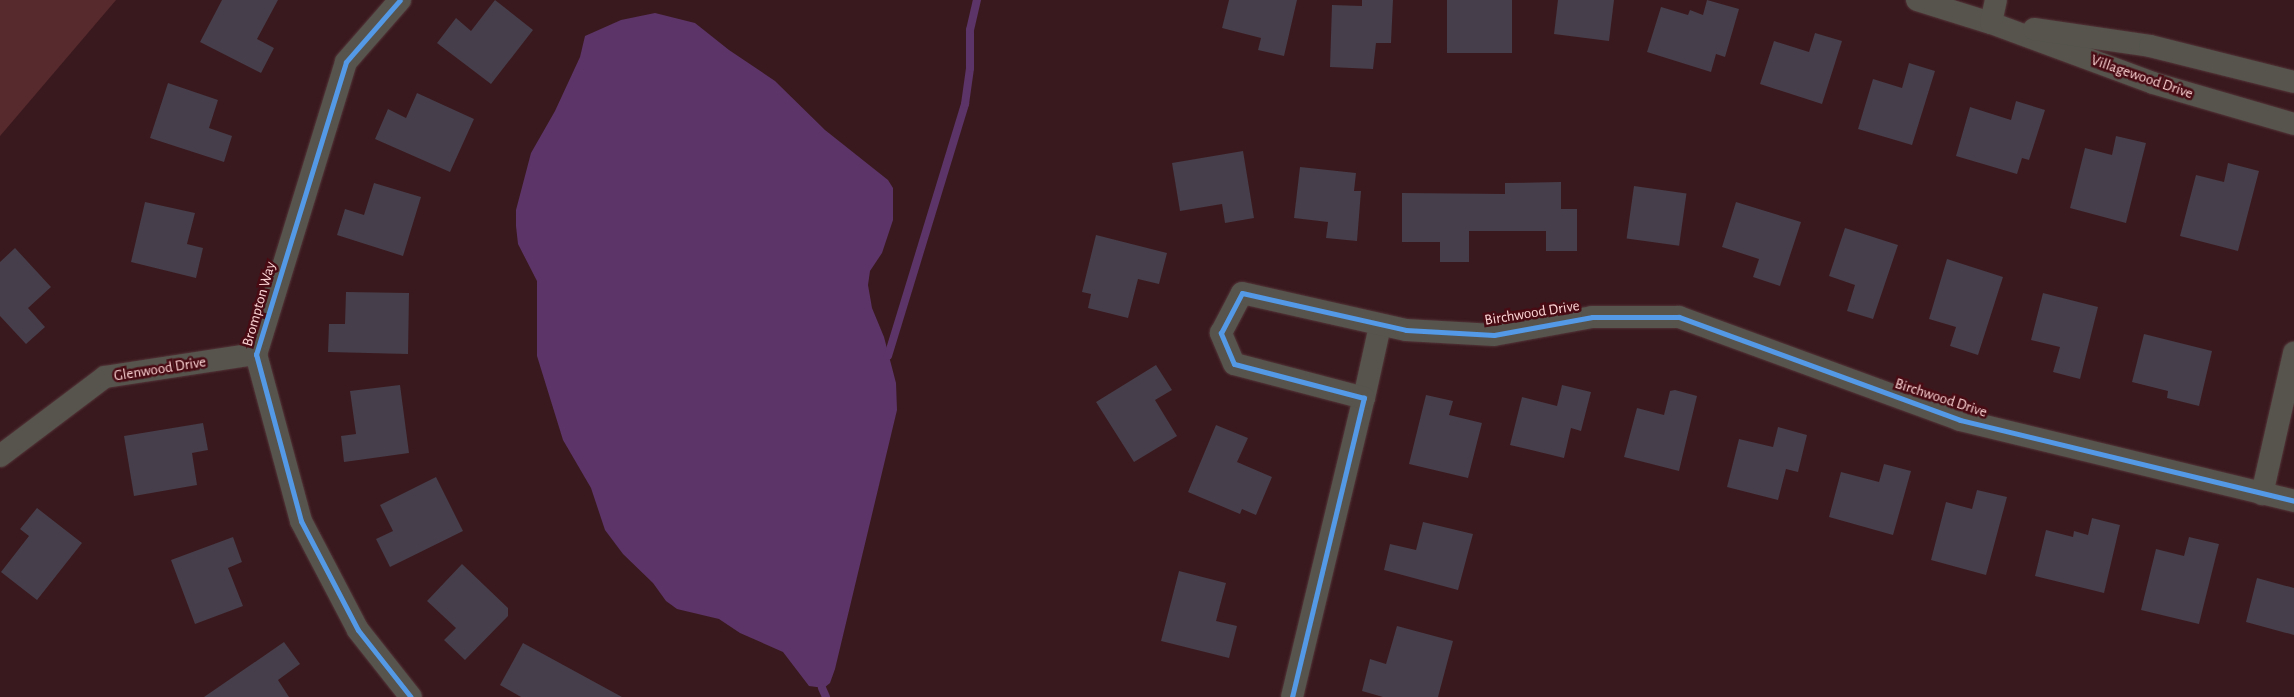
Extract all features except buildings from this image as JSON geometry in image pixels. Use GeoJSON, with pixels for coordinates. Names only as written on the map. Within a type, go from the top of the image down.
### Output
{"type":"FeatureCollection","features":[{"type":"Feature","properties":{"kind":"street","name":"Brompton Way"},"geometry":{"type":"LineString","coordinates":[[400,0],[346,62],[256,354],[301,521],[358,630],[411,697]]}},
{"type":"Feature","properties":{"kind":"street","name":"Villagewood Drive"},"geometry":{"type":"LineString","coordinates":[[1916,0],[1991,23],[2153,83],[2294,124]]}},
{"type":"Feature","properties":{"kind":"street"},"geometry":{"type":"LineString","coordinates":[[1991,23],[1996,0]]}},
{"type":"Feature","properties":{"kind":"street","name":"Villagewood Drive"},"geometry":{"type":"LineString","coordinates":[[1991,23],[2150,46],[2294,82]]}},
{"type":"Feature","properties":{"kind":"street","name":"Birchwood Drive"},"geometry":{"type":"LineString","coordinates":[[1364,398],[1234,364],[1221,333],[1242,293],[1380,326],[1494,335],[1592,317],[1679,317],[1960,420],[2294,501]]}},
{"type":"Feature","properties":{"kind":"street"},"geometry":{"type":"LineString","coordinates":[[1292,697],[1380,326]]}},
{"type":"Feature","properties":{"kind":"street"},"geometry":{"type":"LineString","coordinates":[[2262,494],[2294,353]]}},
{"type":"Feature","properties":{"kind":"street","name":"Glenwood Drive"},"geometry":{"type":"LineString","coordinates":[[0,456],[105,377],[256,354]]}},
{"type":"Feature","properties":{"kind":"shaded area"},"geometry":{"type":"Polygon","coordinates":[[[0,0],[116,0],[0,136],[0,0]]]}},
{"type":"Feature","properties":{"kind":"shaded area"},"geometry":{"type":"Polygon","coordinates":[[[655,13],[695,23],[729,50],[775,81],[825,130],[888,180],[893,188],[893,220],[882,253],[870,271],[868,285],[872,308],[884,337],[896,383],[897,410],[835,669],[830,683],[824,688],[809,686],[783,652],[740,633],[719,619],[677,609],[666,601],[653,583],[623,554],[605,530],[591,488],[563,440],[537,356],[537,281],[518,244],[516,226],[516,210],[531,153],[555,111],[580,57],[585,36],[621,20],[655,13]]]}},
{"type":"Feature","properties":{"kind":"waterway"},"geometry":{"type":"LineString","coordinates":[[888,356],[965,104],[970,68],[970,30],[977,0]]}},
{"type":"Feature","properties":{"kind":"waterway"},"geometry":{"type":"LineString","coordinates":[[822,688],[826,697]]}},
{"type":"Feature","properties":{"kind":"cycle path"},"geometry":{"type":"LineString","coordinates":[[400,0],[346,62],[256,354],[301,521],[358,630],[411,697]]}},
{"type":"Feature","properties":{"kind":"cycle path"},"geometry":{"type":"LineString","coordinates":[[1292,697],[1364,398],[1234,364],[1221,333],[1242,293],[1406,330],[1494,335],[1592,317],[1679,317],[1960,420],[2294,501]]}}]}
